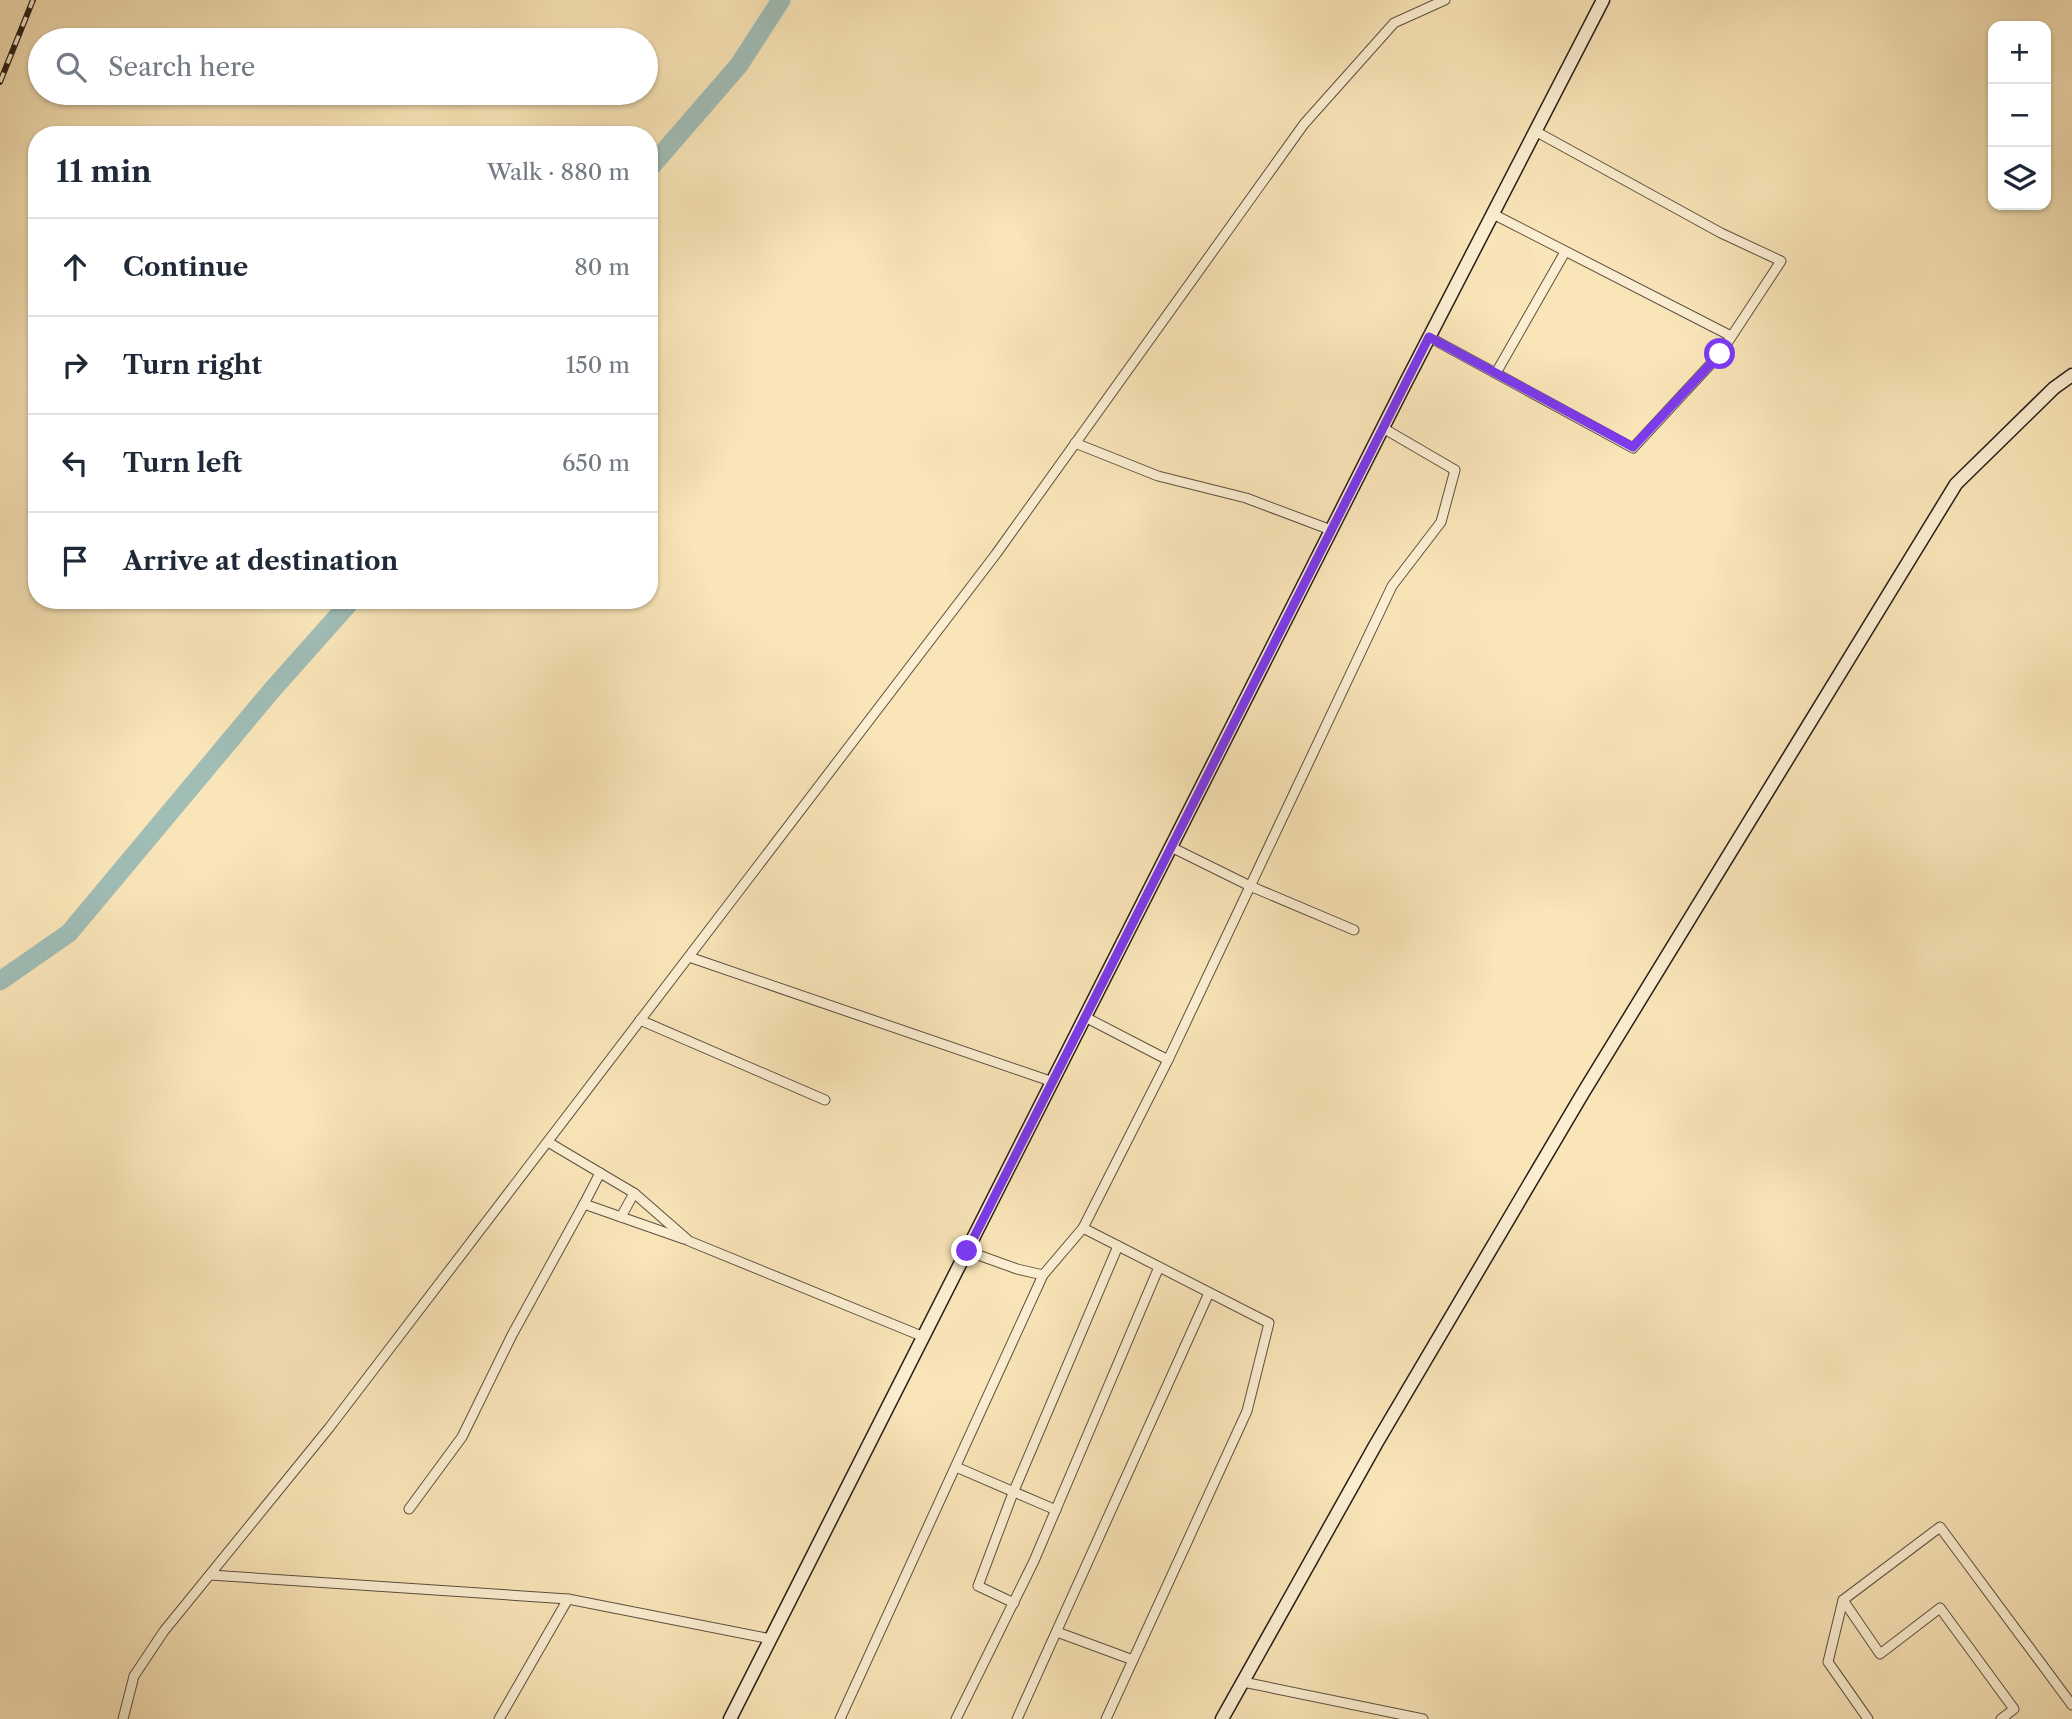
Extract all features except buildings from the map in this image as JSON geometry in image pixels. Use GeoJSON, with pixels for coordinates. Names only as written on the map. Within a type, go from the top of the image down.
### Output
{"type":"FeatureCollection","features":[{"type":"Feature","properties":{"kind":"main road"},"geometry":{"type":"LineString","coordinates":[[730,1719],[1429,337],[1603,0]]}},
{"type":"Feature","properties":{"kind":"main road"},"geometry":{"type":"LineString","coordinates":[[1222,1719],[1370,1456],[1583,1093],[1956,484],[2054,388],[2072,375]]}},
{"type":"Feature","properties":{"kind":"street"},"geometry":{"type":"LineString","coordinates":[[122,1719],[135,1676],[164,1631],[328,1428],[996,554],[1304,124],[1394,23],[1444,0]]}},
{"type":"Feature","properties":{"kind":"street"},"geometry":{"type":"LineString","coordinates":[[1429,337],[1633,447],[1720,354],[1781,261],[1721,233],[1535,131]]}},
{"type":"Feature","properties":{"kind":"street"},"geometry":{"type":"LineString","coordinates":[[1493,214],[1731,336]]}},
{"type":"Feature","properties":{"kind":"street"},"geometry":{"type":"LineString","coordinates":[[1496,373],[1565,251]]}},
{"type":"Feature","properties":{"kind":"street"},"geometry":{"type":"LineString","coordinates":[[840,1719],[1043,1275],[1083,1228],[1168,1060],[1392,586],[1441,522],[1455,470],[1383,428]]}},
{"type":"Feature","properties":{"kind":"street"},"geometry":{"type":"LineString","coordinates":[[1075,443],[1158,476],[1246,498],[1331,530]]}},
{"type":"Feature","properties":{"kind":"street"},"geometry":{"type":"LineString","coordinates":[[1171,847],[1250,886],[1354,930]]}},
{"type":"Feature","properties":{"kind":"street"},"geometry":{"type":"LineString","coordinates":[[689,957],[1053,1082]]}},
{"type":"Feature","properties":{"kind":"street"},"geometry":{"type":"LineString","coordinates":[[1085,1017],[1168,1060]]}},
{"type":"Feature","properties":{"kind":"street"},"geometry":{"type":"LineString","coordinates":[[640,1020],[825,1100]]}},
{"type":"Feature","properties":{"kind":"street"},"geometry":{"type":"LineString","coordinates":[[548,1142],[634,1193],[688,1241]]}},
{"type":"Feature","properties":{"kind":"street"},"geometry":{"type":"LineString","coordinates":[[409,1508],[462,1437],[512,1335],[600,1173]]}},
{"type":"Feature","properties":{"kind":"street"},"geometry":{"type":"LineString","coordinates":[[621,1217],[634,1193]]}},
{"type":"Feature","properties":{"kind":"street"},"geometry":{"type":"LineString","coordinates":[[584,1204],[688,1241],[924,1337]]}},
{"type":"Feature","properties":{"kind":"street"},"geometry":{"type":"LineString","coordinates":[[1083,1228],[1269,1324],[1247,1410],[1106,1719]]}},
{"type":"Feature","properties":{"kind":"street"},"geometry":{"type":"LineString","coordinates":[[1014,1603],[978,1587],[1013,1493],[1118,1246]]}},
{"type":"Feature","properties":{"kind":"street"},"geometry":{"type":"LineString","coordinates":[[967,1251],[1017,1269],[1043,1275]]}},
{"type":"Feature","properties":{"kind":"street"},"geometry":{"type":"LineString","coordinates":[[956,1719],[1014,1603],[1056,1510],[1159,1267]]}},
{"type":"Feature","properties":{"kind":"street"},"geometry":{"type":"LineString","coordinates":[[1017,1719],[1209,1293]]}},
{"type":"Feature","properties":{"kind":"street"},"geometry":{"type":"LineString","coordinates":[[956,1467],[1056,1510]]}},
{"type":"Feature","properties":{"kind":"street"},"geometry":{"type":"LineString","coordinates":[[1868,1719],[1828,1662],[1843,1600],[1940,1527],[2072,1704]]}},
{"type":"Feature","properties":{"kind":"street"},"geometry":{"type":"LineString","coordinates":[[210,1575],[568,1600],[771,1639]]}},
{"type":"Feature","properties":{"kind":"street"},"geometry":{"type":"LineString","coordinates":[[499,1719],[568,1600]]}},
{"type":"Feature","properties":{"kind":"street"},"geometry":{"type":"LineString","coordinates":[[1843,1600],[1880,1654],[1940,1608],[2014,1709],[2001,1719]]}},
{"type":"Feature","properties":{"kind":"street"},"geometry":{"type":"LineString","coordinates":[[1057,1632],[1133,1660]]}},
{"type":"Feature","properties":{"kind":"street"},"geometry":{"type":"LineString","coordinates":[[1243,1682],[1423,1719]]}},
{"type":"Feature","properties":{"kind":"waterway"},"geometry":{"type":"LineString","coordinates":[[658,159],[739,65],[781,0]]}},
{"type":"Feature","properties":{"kind":"waterway"},"geometry":{"type":"LineString","coordinates":[[0,981],[69,933],[272,690],[344,609]]}},
{"type":"Feature","properties":{"kind":"railway"},"geometry":{"type":"LineString","coordinates":[[0,82],[33,0]]}},
{"type":"Feature","properties":{"kind":"route"},"geometry":{"type":"LineString","coordinates":[[967,1251],[1429,337],[1633,447],[1720,354]]}}]}
